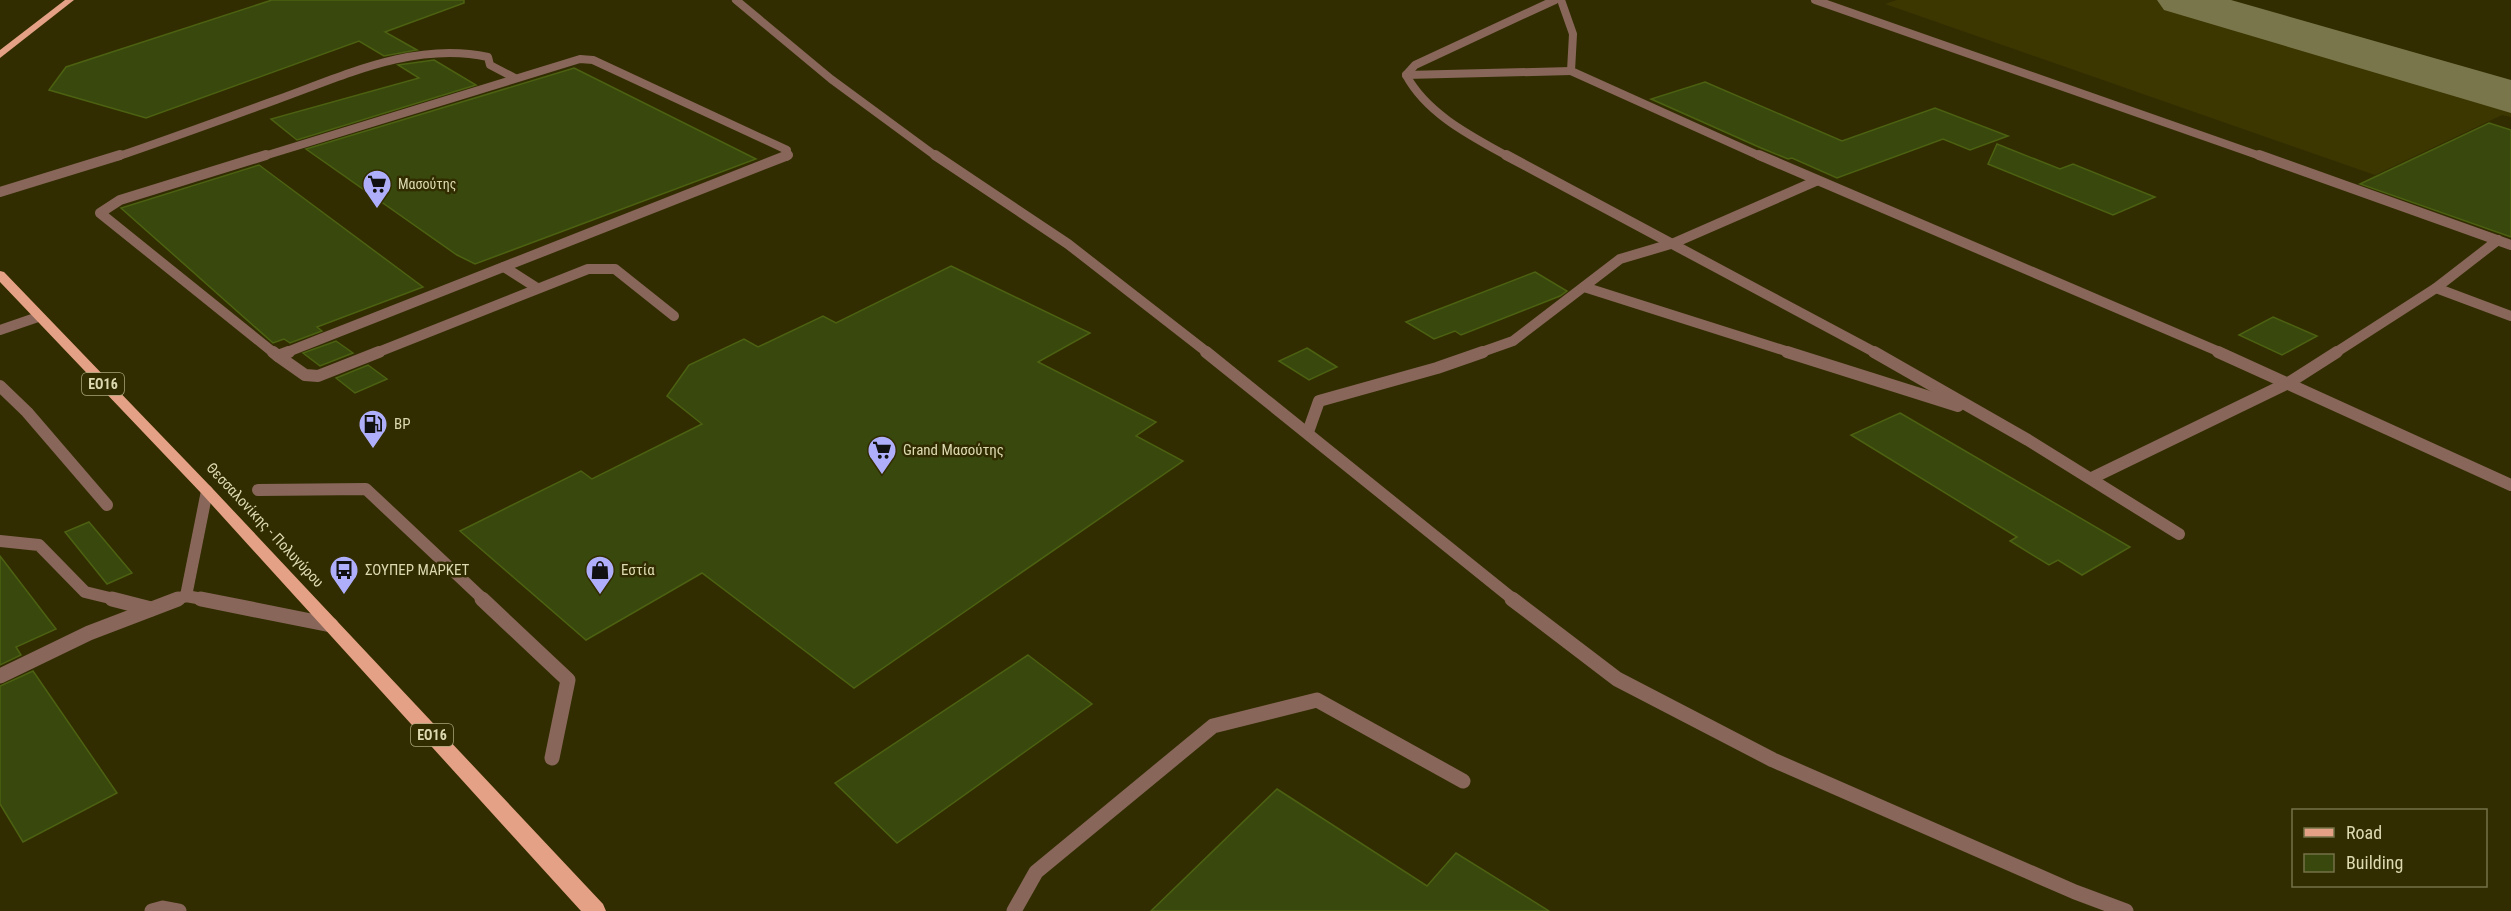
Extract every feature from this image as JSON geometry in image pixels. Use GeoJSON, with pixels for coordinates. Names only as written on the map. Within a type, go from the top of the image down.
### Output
{"type":"FeatureCollection","features":[{"type":"Feature","properties":{"kind":"main road"},"geometry":{"type":"LineString","coordinates":[[0,55],[70,0]]}},
{"type":"Feature","properties":{"kind":"main road","name":"Θεσσαλονίκης - Πολυγύρου"},"geometry":{"type":"LineString","coordinates":[[0,275],[207,491],[595,911]]}},
{"type":"Feature","properties":{"kind":"street"},"geometry":{"type":"LineString","coordinates":[[736,0],[831,79],[946,163],[1068,244],[1308,432],[1485,578],[1617,679],[1773,760],[2075,892],[2126,911]]}},
{"type":"Feature","properties":{"kind":"street"},"geometry":{"type":"LineString","coordinates":[[1406,75],[1415,65],[1555,0]]}},
{"type":"Feature","properties":{"kind":"street"},"geometry":{"type":"LineString","coordinates":[[1562,0],[1570,16],[1575,50],[1571,71]]}},
{"type":"Feature","properties":{"kind":"street"},"geometry":{"type":"LineString","coordinates":[[1815,0],[2017,69],[2511,245]]}},
{"type":"Feature","properties":{"kind":"street"},"geometry":{"type":"LineString","coordinates":[[0,49],[12,46]]}},
{"type":"Feature","properties":{"kind":"street"},"geometry":{"type":"LineString","coordinates":[[0,192],[75,171],[365,68],[414,54],[466,51],[488,57],[490,65],[515,78]]}},
{"type":"Feature","properties":{"kind":"street"},"geometry":{"type":"LineString","coordinates":[[278,356],[783,159],[788,155],[787,150],[593,60],[570,60],[120,200],[100,213],[278,356],[305,375],[318,376],[588,269],[615,269],[674,316]]}},
{"type":"Feature","properties":{"kind":"street"},"geometry":{"type":"LineString","coordinates":[[1406,75],[1571,71],[1816,181],[2290,382],[2511,485]]}},
{"type":"Feature","properties":{"kind":"street"},"geometry":{"type":"LineString","coordinates":[[1406,75],[1412,90],[1423,100],[1488,145],[1674,243],[1984,414],[2092,478],[2179,534]]}},
{"type":"Feature","properties":{"kind":"street"},"geometry":{"type":"LineString","coordinates":[[1308,432],[1319,401],[1437,368],[1513,341],[1548,317],[1565,299],[1620,259],[1674,243],[1816,181]]}},
{"type":"Feature","properties":{"kind":"street"},"geometry":{"type":"LineString","coordinates":[[2092,478],[2290,382],[2436,288],[2498,240]]}},
{"type":"Feature","properties":{"kind":"street"},"geometry":{"type":"LineString","coordinates":[[504,267],[537,288]]}},
{"type":"Feature","properties":{"kind":"street"},"geometry":{"type":"LineString","coordinates":[[1584,287],[1984,414]]}},
{"type":"Feature","properties":{"kind":"street"},"geometry":{"type":"LineString","coordinates":[[2436,288],[2511,316]]}},
{"type":"Feature","properties":{"kind":"street"},"geometry":{"type":"LineString","coordinates":[[0,330],[38,317]]}},
{"type":"Feature","properties":{"kind":"street"},"geometry":{"type":"LineString","coordinates":[[0,386],[27,411],[107,504]]}},
{"type":"Feature","properties":{"kind":"street"},"geometry":{"type":"LineString","coordinates":[[258,490],[366,489],[568,680],[552,758]]}},
{"type":"Feature","properties":{"kind":"street"},"geometry":{"type":"LineString","coordinates":[[186,596],[207,491]]}},
{"type":"Feature","properties":{"kind":"street"},"geometry":{"type":"LineString","coordinates":[[0,541],[39,545],[84,592],[151,609]]}},
{"type":"Feature","properties":{"kind":"street"},"geometry":{"type":"LineString","coordinates":[[0,676],[89,633],[186,596],[331,625]]}},
{"type":"Feature","properties":{"kind":"street"},"geometry":{"type":"LineString","coordinates":[[1014,911],[1036,872],[1214,726],[1317,700],[1463,781]]}},
{"type":"Feature","properties":{"kind":"street"},"geometry":{"type":"LineString","coordinates":[[152,911],[163,908],[179,911]]}},
{"type":"Feature","properties":{"kind":"shaded area"},"geometry":{"type":"Polygon","coordinates":[[[1897,0],[2190,0],[2511,94],[2511,117],[2502,115],[2375,175],[1885,4],[1897,0]]]}},
{"type":"Feature","properties":{"kind":"building"},"geometry":{"type":"Polygon","coordinates":[[[272,0],[464,0],[464,3],[385,32],[417,50],[384,56],[359,41],[146,118],[49,90],[66,67],[272,0]]]}},
{"type":"Feature","properties":{"kind":"building"},"geometry":{"type":"Polygon","coordinates":[[[434,60],[476,85],[297,140],[271,119],[419,78],[398,65],[434,60]]]}},
{"type":"Feature","properties":{"kind":"building"},"geometry":{"type":"Polygon","coordinates":[[[574,68],[756,159],[475,264],[457,255],[306,149],[574,68]]]}},
{"type":"Feature","properties":{"kind":"building"},"geometry":{"type":"Polygon","coordinates":[[[1705,82],[1842,141],[1935,108],[2008,136],[1970,150],[1943,139],[1837,178],[1792,158],[1788,159],[1761,148],[1651,99],[1705,82]]]}},
{"type":"Feature","properties":{"kind":"building"},"geometry":{"type":"Polygon","coordinates":[[[2489,123],[2511,130],[2511,237],[2360,184],[2489,123]]]}},
{"type":"Feature","properties":{"kind":"building"},"geometry":{"type":"Polygon","coordinates":[[[1997,144],[2060,169],[2073,164],[2155,197],[2113,215],[1988,164],[1997,144]]]}},
{"type":"Feature","properties":{"kind":"building"},"geometry":{"type":"Polygon","coordinates":[[[259,165],[423,287],[317,327],[322,331],[290,343],[284,339],[273,343],[121,208],[259,165]]]}},
{"type":"Feature","properties":{"kind":"building","name":"Grand Μασούτης"},"geometry":{"type":"Polygon","coordinates":[[[951,266],[1090,333],[1038,362],[1156,422],[1136,436],[1183,461],[854,688],[702,573],[586,640],[460,531],[581,471],[592,479],[702,424],[667,396],[689,365],[744,339],[758,347],[823,316],[836,323],[951,266]]]}},
{"type":"Feature","properties":{"kind":"building"},"geometry":{"type":"Polygon","coordinates":[[[1535,272],[1567,291],[1560,296],[1461,335],[1455,331],[1434,339],[1406,322],[1535,272]]]}},
{"type":"Feature","properties":{"kind":"building"},"geometry":{"type":"Polygon","coordinates":[[[2273,317],[2317,336],[2282,355],[2239,335],[2273,317]]]}},
{"type":"Feature","properties":{"kind":"building"},"geometry":{"type":"Polygon","coordinates":[[[336,341],[353,353],[320,366],[303,353],[336,341]]]}},
{"type":"Feature","properties":{"kind":"building"},"geometry":{"type":"Polygon","coordinates":[[[1307,348],[1337,367],[1309,380],[1279,361],[1307,348]]]}},
{"type":"Feature","properties":{"kind":"building"},"geometry":{"type":"Polygon","coordinates":[[[368,365],[387,379],[355,393],[336,378],[368,365]]]}},
{"type":"Feature","properties":{"kind":"building"},"geometry":{"type":"Polygon","coordinates":[[[1900,413],[2130,547],[2082,575],[2058,560],[2049,565],[2010,541],[2017,537],[1851,435],[1900,413]]]}},
{"type":"Feature","properties":{"kind":"building"},"geometry":{"type":"Polygon","coordinates":[[[89,522],[132,573],[107,584],[65,532],[89,522]]]}},
{"type":"Feature","properties":{"kind":"building"},"geometry":{"type":"Polygon","coordinates":[[[0,556],[56,629],[16,647],[21,655],[0,665],[0,556]]]}},
{"type":"Feature","properties":{"kind":"building"},"geometry":{"type":"Polygon","coordinates":[[[1028,655],[1092,704],[897,843],[835,783],[1028,655]]]}},
{"type":"Feature","properties":{"kind":"building"},"geometry":{"type":"Polygon","coordinates":[[[33,671],[117,793],[23,842],[0,804],[0,686],[33,671]]]}},
{"type":"Feature","properties":{"kind":"building"},"geometry":{"type":"Polygon","coordinates":[[[1277,789],[1427,886],[1456,853],[1549,911],[1151,911],[1277,789]]]}},
{"type":"Feature","properties":{"kind":"taxiway"},"geometry":{"type":"LineString","coordinates":[[2180,0],[2511,97]]}},
{"type":"Feature","properties":{"kind":"place","name":"Μασούτης"},"geometry":{"type":"Point","coordinates":[377,210]}},
{"type":"Feature","properties":{"kind":"place","name":"BP"},"geometry":{"type":"Point","coordinates":[373,450]}},
{"type":"Feature","properties":{"kind":"place","name":"Grand Μασούτης"},"geometry":{"type":"Point","coordinates":[882,476]}},
{"type":"Feature","properties":{"kind":"place","name":"ΣΟΥΠΕΡ ΜΑΡΚΕΤ"},"geometry":{"type":"Point","coordinates":[344,596]}},
{"type":"Feature","properties":{"kind":"place","name":"Εστία"},"geometry":{"type":"Point","coordinates":[600,596]}}]}
